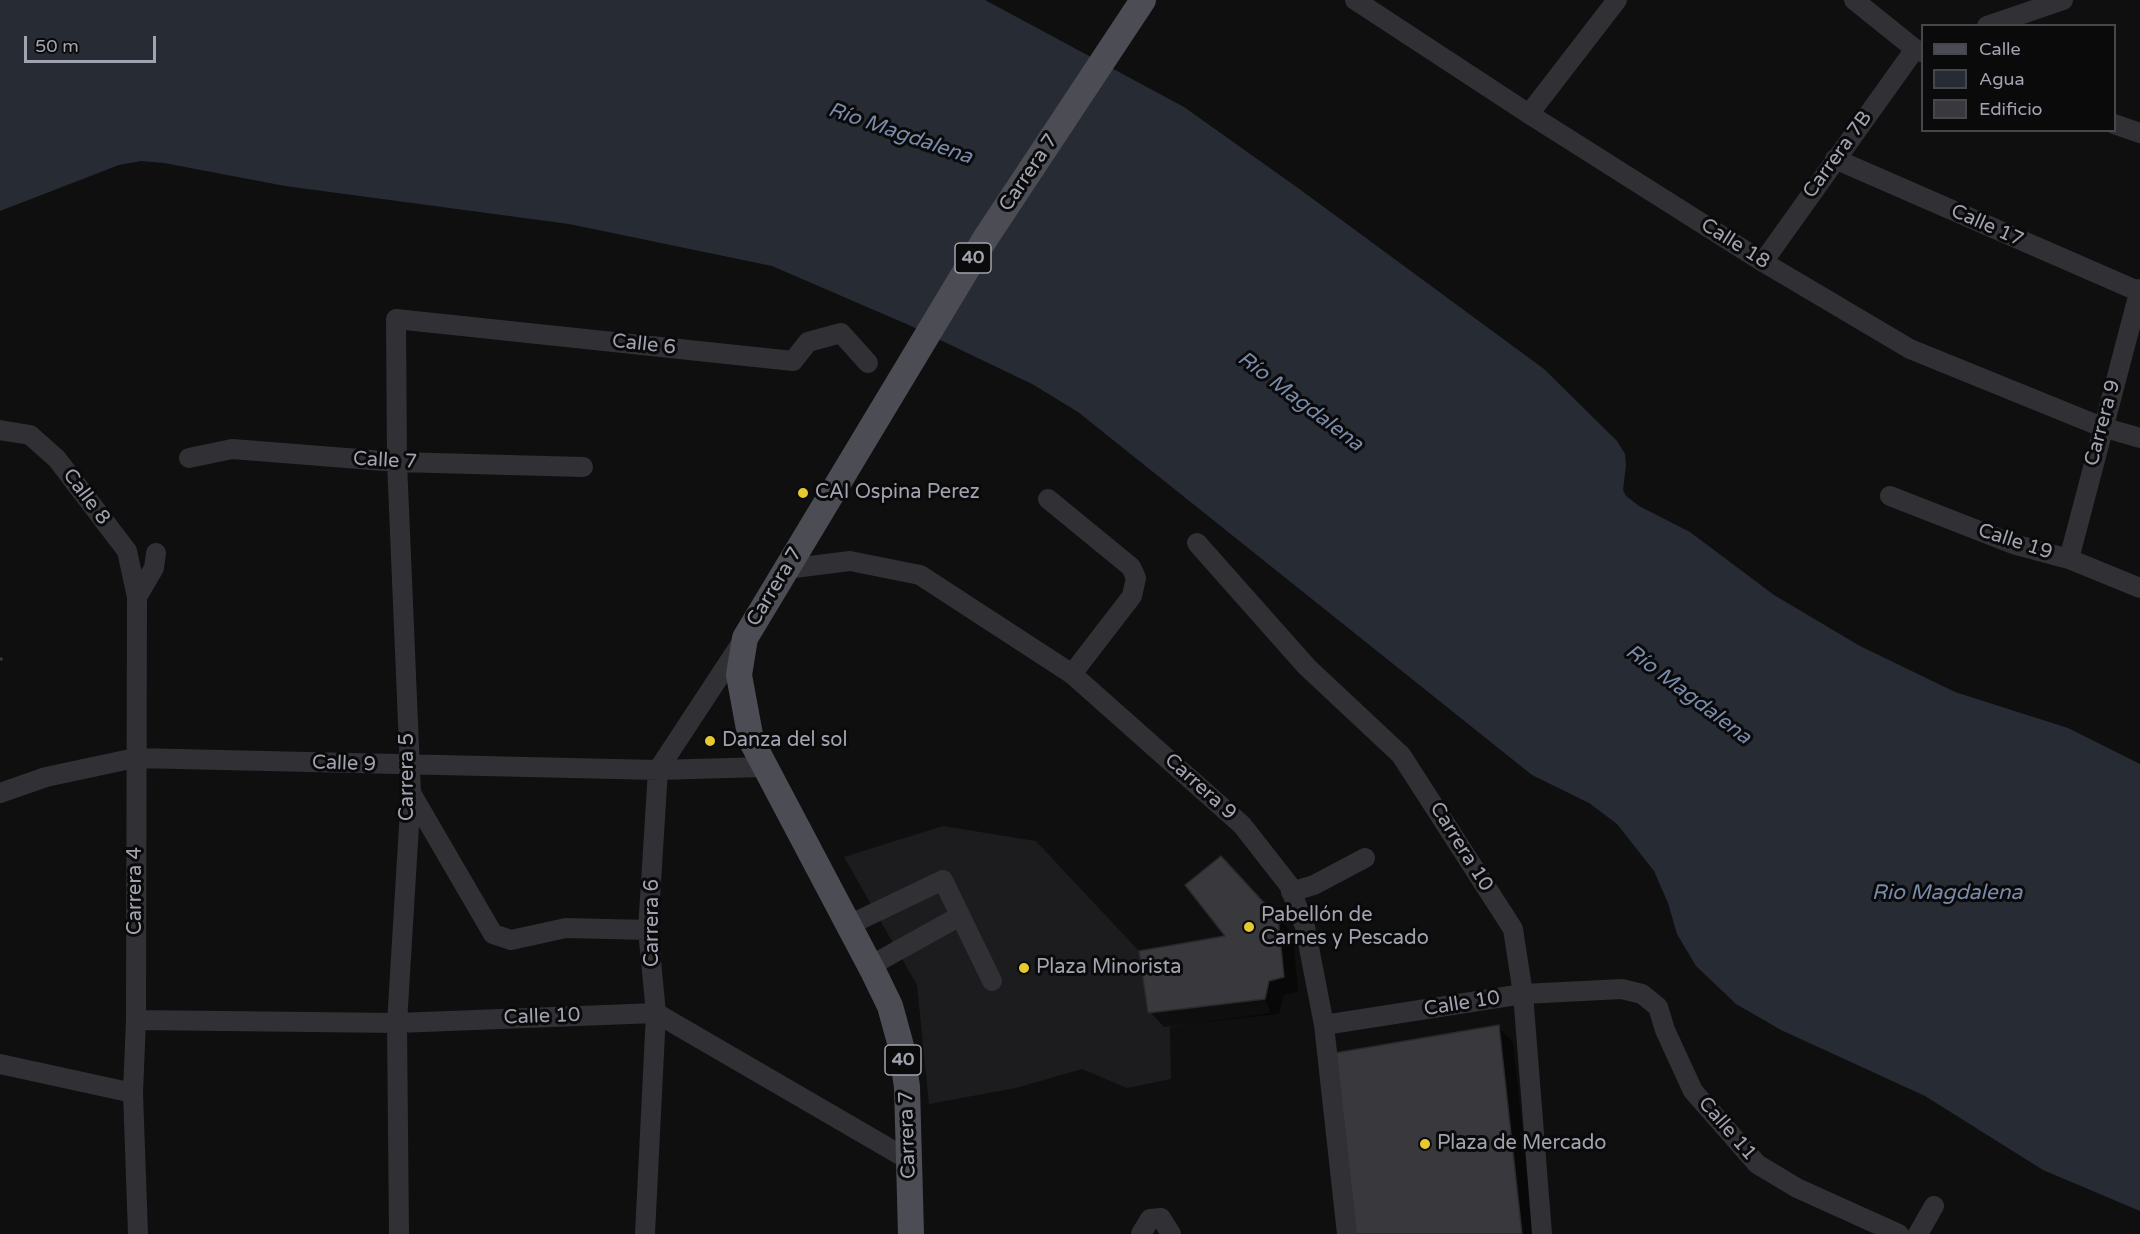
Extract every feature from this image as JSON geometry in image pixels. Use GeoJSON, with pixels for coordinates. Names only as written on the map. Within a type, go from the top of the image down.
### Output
{"type":"FeatureCollection","features":[{"type":"Feature","properties":{"kind":"main road","name":"Carrera 7"},"geometry":{"type":"LineString","coordinates":[[911,1234],[908,1087],[901,1046],[890,1006],[750,740],[743,711],[739,675],[744,638],[985,239],[1143,0]]}},
{"type":"Feature","properties":{"kind":"street","name":"Calle 18"},"geometry":{"type":"LineString","coordinates":[[1355,0],[1528,114],[1762,262],[1910,349],[2102,427],[2140,438]]}},
{"type":"Feature","properties":{"kind":"street"},"geometry":{"type":"LineString","coordinates":[[1528,114],[1617,0]]}},
{"type":"Feature","properties":{"kind":"street"},"geometry":{"type":"LineString","coordinates":[[1854,0],[1920,49]]}},
{"type":"Feature","properties":{"kind":"street"},"geometry":{"type":"LineString","coordinates":[[1993,24],[2060,0]]}},
{"type":"Feature","properties":{"kind":"street","name":"Carrera 7B"},"geometry":{"type":"LineString","coordinates":[[1762,262],[1835,159],[1920,49]]}},
{"type":"Feature","properties":{"kind":"street"},"geometry":{"type":"LineString","coordinates":[[2116,124],[2140,133]]}},
{"type":"Feature","properties":{"kind":"street","name":"Calle 17"},"geometry":{"type":"LineString","coordinates":[[1835,159],[2140,291]]}},
{"type":"Feature","properties":{"kind":"street","name":"Carrera 9"},"geometry":{"type":"LineString","coordinates":[[2069,559],[2102,427],[2140,291]]}},
{"type":"Feature","properties":{"kind":"street","name":"Calle 6"},"geometry":{"type":"LineString","coordinates":[[396,319],[793,361],[808,342],[841,333],[868,363]]}},
{"type":"Feature","properties":{"kind":"street","name":"Carrera 5"},"geometry":{"type":"LineString","coordinates":[[396,319],[397,462],[411,793],[397,1023],[399,1234]]}},
{"type":"Feature","properties":{"kind":"street","name":"Calle 8"},"geometry":{"type":"LineString","coordinates":[[0,430],[30,435],[57,459],[127,551],[137,597]]}},
{"type":"Feature","properties":{"kind":"street","name":"Calle 7"},"geometry":{"type":"LineString","coordinates":[[189,459],[232,449],[397,462],[583,467]]}},
{"type":"Feature","properties":{"kind":"street","name":"Calle 19"},"geometry":{"type":"LineString","coordinates":[[1890,496],[2013,544],[2069,559],[2140,588]]}},
{"type":"Feature","properties":{"kind":"street"},"geometry":{"type":"LineString","coordinates":[[1048,500],[1131,567],[1136,578],[1132,596],[1072,674]]}},
{"type":"Feature","properties":{"kind":"street","name":"Carrera 10"},"geometry":{"type":"LineString","coordinates":[[1197,543],[1307,667],[1401,755],[1513,929],[1523,994],[1542,1234]]}},
{"type":"Feature","properties":{"kind":"street","name":"Carrera 4"},"geometry":{"type":"LineString","coordinates":[[138,1234],[133,1093],[136,1020],[137,597],[154,568],[156,553]]}},
{"type":"Feature","properties":{"kind":"street","name":"Carrera 9"},"geometry":{"type":"LineString","coordinates":[[786,569],[850,561],[920,575],[1072,674],[1242,825],[1291,892],[1305,927],[1324,1025],[1347,1234]]}},
{"type":"Feature","properties":{"kind":"street","name":"Carrera 6"},"geometry":{"type":"LineString","coordinates":[[645,1234],[656,1013],[648,930],[658,770],[744,638]]}},
{"type":"Feature","properties":{"kind":"street","name":"Calle 9"},"geometry":{"type":"LineString","coordinates":[[0,793],[46,777],[135,758],[658,770],[764,767]]}},
{"type":"Feature","properties":{"kind":"street"},"geometry":{"type":"LineString","coordinates":[[411,793],[493,934],[511,940],[566,928],[648,930]]}},
{"type":"Feature","properties":{"kind":"street"},"geometry":{"type":"LineString","coordinates":[[1291,892],[1314,885],[1365,858]]}},
{"type":"Feature","properties":{"kind":"street"},"geometry":{"type":"LineString","coordinates":[[849,925],[943,880],[992,981]]}},
{"type":"Feature","properties":{"kind":"street"},"geometry":{"type":"LineString","coordinates":[[870,966],[960,916]]}},
{"type":"Feature","properties":{"kind":"street","name":"Calle 11"},"geometry":{"type":"LineString","coordinates":[[1601,990],[1622,989],[1642,994],[1658,1007],[1665,1030],[1693,1090],[1757,1164],[1797,1188],[1899,1234]]}},
{"type":"Feature","properties":{"kind":"street","name":"Calle 10"},"geometry":{"type":"LineString","coordinates":[[1324,1025],[1523,994],[1601,990]]}},
{"type":"Feature","properties":{"kind":"street"},"geometry":{"type":"LineString","coordinates":[[656,1013],[909,1160]]}},
{"type":"Feature","properties":{"kind":"street","name":"Calle 10"},"geometry":{"type":"LineString","coordinates":[[136,1020],[397,1023],[656,1013]]}},
{"type":"Feature","properties":{"kind":"street"},"geometry":{"type":"LineString","coordinates":[[0,1065],[133,1093]]}},
{"type":"Feature","properties":{"kind":"street"},"geometry":{"type":"LineString","coordinates":[[1918,1234],[1934,1206]]}},
{"type":"Feature","properties":{"kind":"street"},"geometry":{"type":"LineString","coordinates":[[1142,1234],[1150,1219],[1161,1218],[1171,1234]]}},
{"type":"Feature","properties":{"kind":"path"},"geometry":{"type":"LineString","coordinates":[[0,660],[5,656]]}},
{"type":"Feature","properties":{"kind":"shaded area","name":"Plaza Minorista"},"geometry":{"type":"Polygon","coordinates":[[[943,826],[1036,841],[1139,951],[1148,1013],[1265,999],[1271,1013],[1170,1027],[1171,1079],[1127,1088],[1082,1069],[1016,1088],[929,1104],[917,985],[844,857],[943,826]]]}},
{"type":"Feature","properties":{"kind":"water","name":"Rio Magdalena"},"geometry":{"type":"Polygon","coordinates":[[[0,0],[985,0],[1184,107],[1544,369],[1617,441],[1625,454],[1623,490],[1626,496],[1639,506],[1690,532],[1774,595],[1860,646],[1955,692],[2068,728],[2140,764],[2140,1211],[2043,1170],[1925,1096],[1781,1030],[1736,1004],[1696,966],[1677,934],[1668,903],[1654,871],[1617,824],[1589,803],[1532,775],[1078,412],[1032,384],[911,326],[772,266],[569,224],[285,186],[164,163],[141,161],[119,165],[0,211],[0,0]]]}},
{"type":"Feature","properties":{"kind":"building","name":"Pabellón de Carnes y Pescado"},"geometry":{"type":"Polygon","coordinates":[[[1221,856],[1278,918],[1284,977],[1269,981],[1265,999],[1148,1013],[1139,951],[1225,936],[1185,885],[1221,856]]]}},
{"type":"Feature","properties":{"kind":"building","name":"Plaza de Mercado"},"geometry":{"type":"Polygon","coordinates":[[[1499,1025],[1522,1234],[1348,1234],[1329,1054],[1499,1025]]]}},
{"type":"Feature","properties":{"kind":"place","name":"CAI Ospina Perez"},"geometry":{"type":"Point","coordinates":[803,493]}},
{"type":"Feature","properties":{"kind":"place","name":"Danza del sol"},"geometry":{"type":"Point","coordinates":[710,741]}},
{"type":"Feature","properties":{"kind":"place","name":"Pabellón de Carnes y Pescado"},"geometry":{"type":"Point","coordinates":[1249,927]}},
{"type":"Feature","properties":{"kind":"place","name":"Plaza Minorista"},"geometry":{"type":"Point","coordinates":[1024,968]}},
{"type":"Feature","properties":{"kind":"place","name":"Plaza de Mercado"},"geometry":{"type":"Point","coordinates":[1425,1144]}},
{"type":"Feature","properties":{"kind":"water label","name":"Río Magdalena"},"geometry":{"type":"Point","coordinates":[900,134]}},
{"type":"Feature","properties":{"kind":"water label","name":"Río Magdalena"},"geometry":{"type":"Point","coordinates":[1300,402]}},
{"type":"Feature","properties":{"kind":"water label","name":"Río Magdalena"},"geometry":{"type":"Point","coordinates":[1688,695]}}]}
